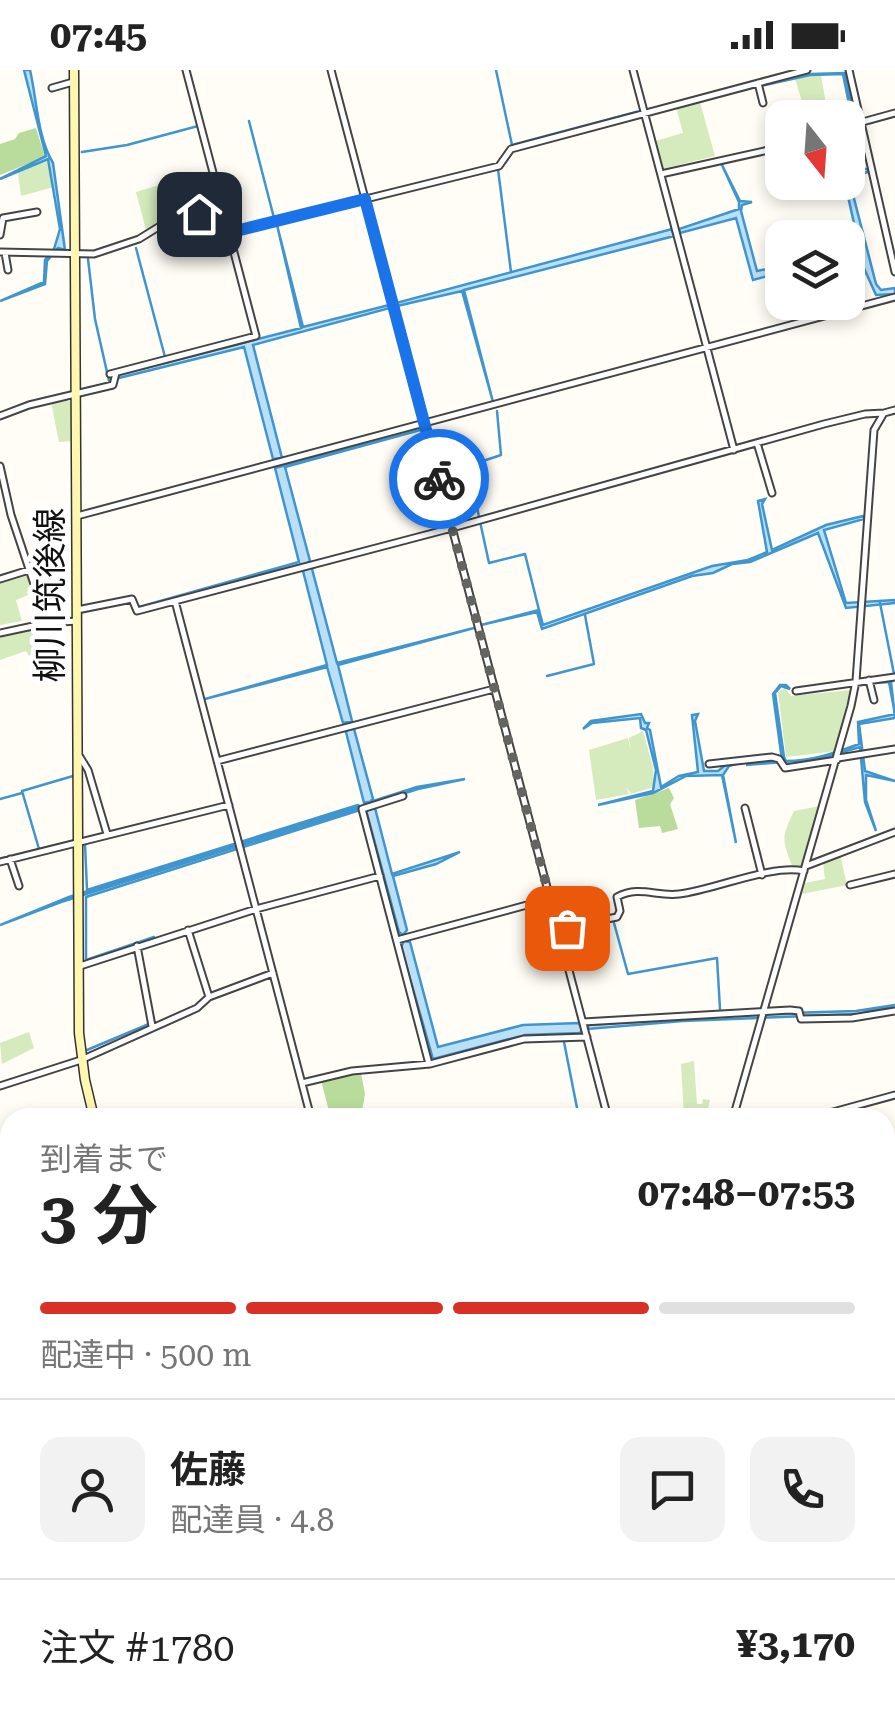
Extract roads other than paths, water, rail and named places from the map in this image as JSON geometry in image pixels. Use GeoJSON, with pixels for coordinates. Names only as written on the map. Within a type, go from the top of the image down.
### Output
{"type":"FeatureCollection","features":[{"type":"Feature","properties":{"kind":"main road","name":"柳川筑後線"},"geometry":{"type":"LineString","coordinates":[[74,70],[81,1060],[92,1108]]}},
{"type":"Feature","properties":{"kind":"street"},"geometry":{"type":"LineString","coordinates":[[0,416],[29,405],[113,386],[113,373],[256,336],[186,70]]}},
{"type":"Feature","properties":{"kind":"street"},"geometry":{"type":"LineString","coordinates":[[331,70],[605,1108]]}},
{"type":"Feature","properties":{"kind":"street"},"geometry":{"type":"LineString","coordinates":[[633,70],[734,450]]}},
{"type":"Feature","properties":{"kind":"street"},"geometry":{"type":"LineString","coordinates":[[228,233],[499,166],[511,149],[808,70]]}},
{"type":"Feature","properties":{"kind":"street"},"geometry":{"type":"LineString","coordinates":[[849,70],[855,100]]}},
{"type":"Feature","properties":{"kind":"street"},"geometry":{"type":"LineString","coordinates":[[52,88],[74,82]]}},
{"type":"Feature","properties":{"kind":"street"},"geometry":{"type":"LineString","coordinates":[[758,83],[762,103]]}},
{"type":"Feature","properties":{"kind":"street"},"geometry":{"type":"LineString","coordinates":[[865,120],[895,113]]}},
{"type":"Feature","properties":{"kind":"street"},"geometry":{"type":"LineString","coordinates":[[865,143],[895,272]]}},
{"type":"Feature","properties":{"kind":"street"},"geometry":{"type":"LineString","coordinates":[[661,174],[765,151]]}},
{"type":"Feature","properties":{"kind":"street"},"geometry":{"type":"LineString","coordinates":[[8,270],[2,252],[94,254],[220,204]]}},
{"type":"Feature","properties":{"kind":"street"},"geometry":{"type":"LineString","coordinates":[[0,235],[3,218],[37,212]]}},
{"type":"Feature","properties":{"kind":"street"},"geometry":{"type":"LineString","coordinates":[[77,516],[895,298]]}},
{"type":"Feature","properties":{"kind":"street"},"geometry":{"type":"LineString","coordinates":[[77,610],[132,599],[137,611],[851,418],[895,410]]}},
{"type":"Feature","properties":{"kind":"street"},"geometry":{"type":"LineString","coordinates":[[736,1108],[856,681],[874,430],[884,414]]}},
{"type":"Feature","properties":{"kind":"street"},"geometry":{"type":"LineString","coordinates":[[757,443],[772,493]]}},
{"type":"Feature","properties":{"kind":"street"},"geometry":{"type":"LineString","coordinates":[[0,466],[46,622]]}},
{"type":"Feature","properties":{"kind":"street"},"geometry":{"type":"LineString","coordinates":[[0,579],[29,570]]}},
{"type":"Feature","properties":{"kind":"street"},"geometry":{"type":"LineString","coordinates":[[175,601],[308,1108]]}},
{"type":"Feature","properties":{"kind":"street"},"geometry":{"type":"LineString","coordinates":[[0,633],[46,622],[77,621]]}},
{"type":"Feature","properties":{"kind":"street"},"geometry":{"type":"LineString","coordinates":[[796,691],[895,676]]}},
{"type":"Feature","properties":{"kind":"street"},"geometry":{"type":"LineString","coordinates":[[868,680],[874,700]]}},
{"type":"Feature","properties":{"kind":"street"},"geometry":{"type":"LineString","coordinates":[[217,761],[494,689]]}},
{"type":"Feature","properties":{"kind":"street"},"geometry":{"type":"LineString","coordinates":[[708,764],[772,757],[785,768],[895,749]]}},
{"type":"Feature","properties":{"kind":"street"},"geometry":{"type":"LineString","coordinates":[[78,754],[88,770],[107,834]]}},
{"type":"Feature","properties":{"kind":"street"},"geometry":{"type":"LineString","coordinates":[[403,796],[362,809],[429,1064]]}},
{"type":"Feature","properties":{"kind":"street"},"geometry":{"type":"LineString","coordinates":[[0,862],[228,805]]}},
{"type":"Feature","properties":{"kind":"street"},"geometry":{"type":"LineString","coordinates":[[749,813],[762,875]]}},
{"type":"Feature","properties":{"kind":"street"},"geometry":{"type":"LineString","coordinates":[[558,929],[617,917],[617,896],[624,893],[642,890],[676,895],[805,869],[895,832]]}},
{"type":"Feature","properties":{"kind":"street"},"geometry":{"type":"LineString","coordinates":[[10,859],[19,886]]}},
{"type":"Feature","properties":{"kind":"street"},"geometry":{"type":"LineString","coordinates":[[850,885],[895,874]]}},
{"type":"Feature","properties":{"kind":"street"},"geometry":{"type":"LineString","coordinates":[[80,966],[256,909],[380,876]]}},
{"type":"Feature","properties":{"kind":"street"},"geometry":{"type":"LineString","coordinates":[[397,940],[538,902],[551,902]]}},
{"type":"Feature","properties":{"kind":"street"},"geometry":{"type":"LineString","coordinates":[[188,930],[209,997]]}},
{"type":"Feature","properties":{"kind":"street"},"geometry":{"type":"LineString","coordinates":[[137,946],[152,1026]]}},
{"type":"Feature","properties":{"kind":"street"},"geometry":{"type":"LineString","coordinates":[[0,1086],[81,1060],[197,1008],[209,997],[272,974]]}},
{"type":"Feature","properties":{"kind":"street"},"geometry":{"type":"LineString","coordinates":[[583,1022],[764,1011],[799,1011],[801,1020],[895,1012]]}},
{"type":"Feature","properties":{"kind":"street"},"geometry":{"type":"LineString","coordinates":[[302,1083],[352,1072],[429,1064],[524,1040],[586,1036]]}},
{"type":"Feature","properties":{"kind":"street"},"geometry":{"type":"LineString","coordinates":[[848,1108],[895,1094]]}},
{"type":"Feature","properties":{"kind":"water"},"geometry":{"type":"Polygon","coordinates":[[[24,70],[30,70],[41,130],[53,163],[65,250],[58,248],[47,261],[45,284],[0,301],[44,282],[45,260],[54,249],[60,229],[48,159],[0,179],[46,156],[24,70]]]}},
{"type":"Feature","properties":{"kind":"water"},"geometry":{"type":"Polygon","coordinates":[[[845,73],[850,100],[843,74],[810,75],[761,86],[811,74],[845,73]]]}},
{"type":"Feature","properties":{"kind":"water"},"geometry":{"type":"Polygon","coordinates":[[[721,163],[740,201],[752,202],[742,205],[741,211],[757,271],[765,269],[765,277],[753,280],[736,218],[680,233],[679,229],[739,209],[721,163]]]}},
{"type":"Feature","properties":{"kind":"water"},"geometry":{"type":"Polygon","coordinates":[[[849,200],[854,200],[860,220],[853,220],[849,200]]]}},
{"type":"Feature","properties":{"kind":"water"},"geometry":{"type":"Polygon","coordinates":[[[277,225],[303,327],[389,305],[390,308],[253,345],[282,458],[273,459],[244,347],[119,378],[118,375],[301,328],[277,225]]]}},
{"type":"Feature","properties":{"kind":"water"},"geometry":{"type":"Polygon","coordinates":[[[672,229],[674,236],[464,290],[493,402],[462,291],[397,306],[396,303],[672,229]]]}},
{"type":"Feature","properties":{"kind":"water"},"geometry":{"type":"Polygon","coordinates":[[[865,241],[876,284],[881,290],[895,288],[895,294],[876,295],[865,271],[865,241]]]}},
{"type":"Feature","properties":{"kind":"water"},"geometry":{"type":"Polygon","coordinates":[[[424,429],[285,467],[310,561],[307,563],[139,607],[299,562],[275,468],[424,429]]]}},
{"type":"Feature","properties":{"kind":"water"},"geometry":{"type":"Polygon","coordinates":[[[765,499],[762,504],[772,550],[826,525],[863,516],[864,519],[824,530],[846,603],[895,603],[846,608],[818,533],[750,562],[692,576],[542,629],[537,612],[481,625],[539,610],[543,625],[712,566],[748,560],[767,552],[758,501],[765,499]]]}},
{"type":"Feature","properties":{"kind":"water"},"geometry":{"type":"Polygon","coordinates":[[[309,568],[337,663],[474,628],[338,665],[352,721],[343,723],[327,667],[205,699],[327,665],[303,571],[309,568]]]}},
{"type":"Feature","properties":{"kind":"water"},"geometry":{"type":"Polygon","coordinates":[[[895,679],[891,682],[894,708],[889,682],[861,684],[895,679]]]}},
{"type":"Feature","properties":{"kind":"water"},"geometry":{"type":"Polygon","coordinates":[[[780,685],[790,689],[781,686],[775,693],[786,761],[814,758],[859,744],[858,722],[895,714],[895,718],[859,724],[865,771],[895,781],[866,775],[866,800],[876,831],[865,802],[860,747],[818,759],[746,765],[782,760],[773,694],[780,685]]]}},
{"type":"Feature","properties":{"kind":"water"},"geometry":{"type":"Polygon","coordinates":[[[641,714],[649,723],[661,787],[679,776],[698,772],[692,715],[698,714],[695,721],[704,771],[718,771],[727,764],[740,763],[729,766],[723,775],[736,843],[722,775],[686,776],[653,793],[598,805],[653,791],[656,770],[640,718],[592,723],[583,729],[591,721],[641,714]]]}},
{"type":"Feature","properties":{"kind":"water"},"geometry":{"type":"Polygon","coordinates":[[[348,729],[354,729],[373,799],[370,802],[417,787],[465,779],[364,806],[368,802],[364,803],[348,729]]]}},
{"type":"Feature","properties":{"kind":"water"},"geometry":{"type":"Polygon","coordinates":[[[359,806],[61,902],[0,925],[69,897],[359,806]]]}},
{"type":"Feature","properties":{"kind":"water"},"geometry":{"type":"Polygon","coordinates":[[[375,808],[392,874],[460,852],[436,864],[393,876],[407,930],[403,935],[366,810],[375,808]]]}},
{"type":"Feature","properties":{"kind":"water"},"geometry":{"type":"Polygon","coordinates":[[[404,941],[410,942],[438,1047],[523,1025],[579,1023],[582,1030],[525,1035],[433,1059],[401,947],[404,941]]]}},
{"type":"Feature","properties":{"kind":"water"},"geometry":{"type":"Polygon","coordinates":[[[895,1005],[859,1014],[588,1029],[588,1025],[856,1011],[895,1005]]]}},
{"type":"Feature","properties":{"kind":"waterway"},"geometry":{"type":"LineString","coordinates":[[496,70],[512,145],[640,111]]}},
{"type":"Feature","properties":{"kind":"waterway"},"geometry":{"type":"LineString","coordinates":[[249,121],[274,218]]}},
{"type":"Feature","properties":{"kind":"waterway"},"geometry":{"type":"LineString","coordinates":[[82,152],[127,145],[198,126]]}},
{"type":"Feature","properties":{"kind":"waterway"},"geometry":{"type":"LineString","coordinates":[[498,169],[511,272]]}},
{"type":"Feature","properties":{"kind":"waterway"},"geometry":{"type":"LineString","coordinates":[[136,248],[165,357]]}},
{"type":"Feature","properties":{"kind":"waterway"},"geometry":{"type":"LineString","coordinates":[[88,259],[95,319],[109,381]]}},
{"type":"Feature","properties":{"kind":"waterway"},"geometry":{"type":"LineString","coordinates":[[497,411],[501,455],[468,466],[489,563],[525,554],[539,610]]}},
{"type":"Feature","properties":{"kind":"waterway"},"geometry":{"type":"LineString","coordinates":[[880,603],[894,674]]}},
{"type":"Feature","properties":{"kind":"waterway"},"geometry":{"type":"LineString","coordinates":[[547,676],[594,664],[585,615]]}},
{"type":"Feature","properties":{"kind":"waterway"},"geometry":{"type":"LineString","coordinates":[[39,849],[22,791],[73,776],[85,768]]}},
{"type":"Feature","properties":{"kind":"waterway"},"geometry":{"type":"LineString","coordinates":[[0,799],[22,793]]}},
{"type":"Feature","properties":{"kind":"waterway"},"geometry":{"type":"LineString","coordinates":[[85,844],[87,890],[358,805]]}},
{"type":"Feature","properties":{"kind":"waterway"},"geometry":{"type":"LineString","coordinates":[[154,937],[86,960],[86,897],[360,810]]}},
{"type":"Feature","properties":{"kind":"waterway"},"geometry":{"type":"LineString","coordinates":[[614,923],[628,974],[717,958],[720,1009]]}},
{"type":"Feature","properties":{"kind":"waterway"},"geometry":{"type":"LineString","coordinates":[[87,1050],[149,1024]]}},
{"type":"Feature","properties":{"kind":"waterway"},"geometry":{"type":"LineString","coordinates":[[564,1042],[577,1108]]}}]}
